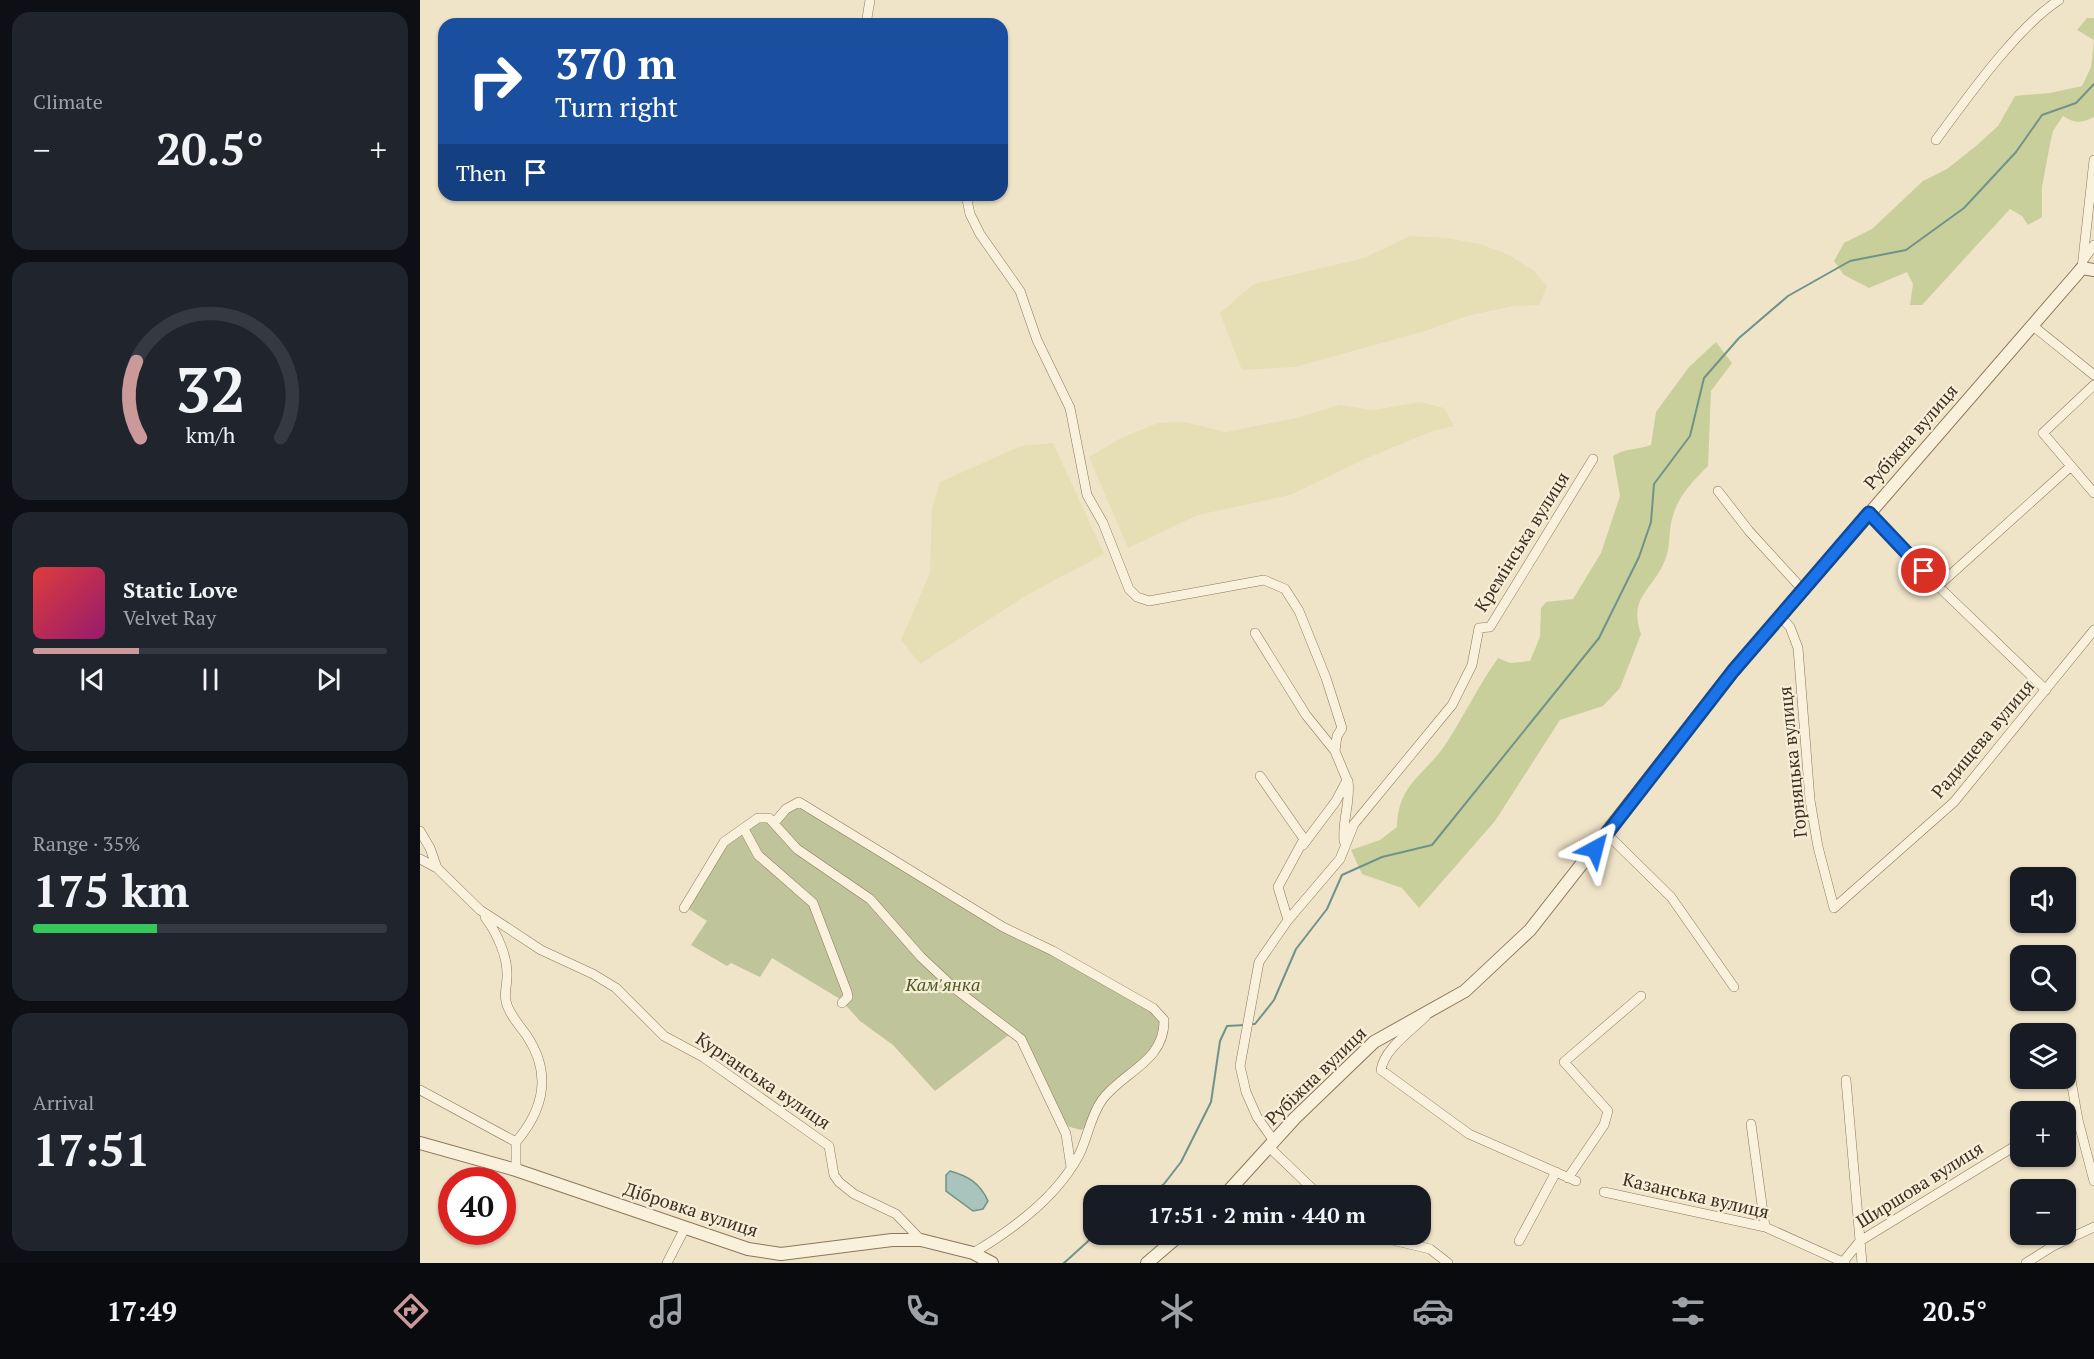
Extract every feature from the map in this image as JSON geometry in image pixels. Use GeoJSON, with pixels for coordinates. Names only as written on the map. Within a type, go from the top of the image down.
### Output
{"type":"FeatureCollection","features":[{"type":"Feature","properties":{"kind":"street"},"geometry":{"type":"LineString","coordinates":[[867,18],[870,0]]}},
{"type":"Feature","properties":{"kind":"street"},"geometry":{"type":"LineString","coordinates":[[1936,140],[2025,30],[2047,8],[2060,0]]}},
{"type":"Feature","properties":{"kind":"street"},"geometry":{"type":"LineString","coordinates":[[2086,266],[2094,160]]}},
{"type":"Feature","properties":{"kind":"street"},"geometry":{"type":"LineString","coordinates":[[967,201],[970,214],[980,234],[1020,291],[1037,340],[1070,408],[1087,495],[1103,523],[1110,547],[1133,594],[1149,601],[1264,580],[1285,590],[1293,599],[1326,678],[1342,728],[1337,736],[1335,751]]}},
{"type":"Feature","properties":{"kind":"street"},"geometry":{"type":"LineString","coordinates":[[2086,266],[2094,245]]}},
{"type":"Feature","properties":{"kind":"street","name":"Рубіжна вулиця"},"geometry":{"type":"LineString","coordinates":[[1234,1185],[1295,1118],[1374,1042],[1465,991],[1530,930],[1690,725],[1780,616],[2086,266]]}},
{"type":"Feature","properties":{"kind":"street"},"geometry":{"type":"LineString","coordinates":[[2033,326],[2094,375]]}},
{"type":"Feature","properties":{"kind":"street"},"geometry":{"type":"LineString","coordinates":[[2094,385],[2043,433],[2094,493]]}},
{"type":"Feature","properties":{"kind":"street","name":"Кремінська вулиця"},"geometry":{"type":"LineString","coordinates":[[1310,1185],[1272,1144],[1257,1117],[1241,1077],[1240,1066],[1245,1030],[1259,963],[1288,920],[1340,860],[1354,824],[1452,705],[1472,665],[1480,628],[1490,627],[1593,459]]}},
{"type":"Feature","properties":{"kind":"street"},"geometry":{"type":"LineString","coordinates":[[1938,586],[2071,466]]}},
{"type":"Feature","properties":{"kind":"street"},"geometry":{"type":"LineString","coordinates":[[1718,491],[1749,531],[1803,590]]}},
{"type":"Feature","properties":{"kind":"street"},"geometry":{"type":"LineString","coordinates":[[1869,513],[1938,586],[2046,690]]}},
{"type":"Feature","properties":{"kind":"street","name":"Горняцька вулиця"},"geometry":{"type":"LineString","coordinates":[[1780,616],[1790,627],[1798,648],[1810,800],[1818,847],[1834,908]]}},
{"type":"Feature","properties":{"kind":"street","name":"Радищева вулиця"},"geometry":{"type":"LineString","coordinates":[[1834,908],[1954,802],[2094,630]]}},
{"type":"Feature","properties":{"kind":"street"},"geometry":{"type":"LineString","coordinates":[[1255,633],[1306,715],[1335,751],[1347,780],[1303,844],[1278,887],[1288,920]]}},
{"type":"Feature","properties":{"kind":"street"},"geometry":{"type":"LineString","coordinates":[[1342,771],[1349,782],[1349,798],[1342,824],[1345,845]]}},
{"type":"Feature","properties":{"kind":"street"},"geometry":{"type":"LineString","coordinates":[[1260,776],[1299,831],[1303,844]]}},
{"type":"Feature","properties":{"kind":"street"},"geometry":{"type":"LineString","coordinates":[[775,822],[786,809],[799,802],[1003,927],[1053,951],[1161,1016],[1163,1033],[1156,1049],[1144,1064],[1100,1102],[1071,1167],[1052,1191],[1017,1224],[973,1253]]}},
{"type":"Feature","properties":{"kind":"street"},"geometry":{"type":"LineString","coordinates":[[684,908],[719,847],[729,837],[758,818],[770,818],[792,844],[870,899],[921,957],[954,988],[1021,1039],[1066,1134],[1071,1167]]}},
{"type":"Feature","properties":{"kind":"street"},"geometry":{"type":"LineString","coordinates":[[744,829],[758,855],[813,903],[847,992],[848,997],[842,1003]]}},
{"type":"Feature","properties":{"kind":"street"},"geometry":{"type":"LineString","coordinates":[[420,831],[430,848],[437,868]]}},
{"type":"Feature","properties":{"kind":"street"},"geometry":{"type":"LineString","coordinates":[[1607,834],[1671,897],[1734,987]]}},
{"type":"Feature","properties":{"kind":"street","name":"Курганська вулиця"},"geometry":{"type":"LineString","coordinates":[[420,859],[437,868],[480,910],[541,950],[593,974],[616,988],[664,1036],[702,1057],[829,1146],[834,1175],[839,1182],[854,1194],[896,1214],[921,1240]]}},
{"type":"Feature","properties":{"kind":"street"},"geometry":{"type":"LineString","coordinates":[[480,910],[490,924],[506,963],[506,1001],[539,1058],[543,1074],[542,1094],[536,1114],[516,1142],[516,1167]]}},
{"type":"Feature","properties":{"kind":"street"},"geometry":{"type":"LineString","coordinates":[[1434,1009],[1392,1049],[1382,1061],[1381,1070],[1469,1134],[1572,1179],[1604,1125],[1608,1111],[1564,1062],[1641,996]]}},
{"type":"Feature","properties":{"kind":"street"},"geometry":{"type":"LineString","coordinates":[[1846,1080],[1862,1263]]}},
{"type":"Feature","properties":{"kind":"street"},"geometry":{"type":"LineString","coordinates":[[2073,1089],[2094,1181]]}},
{"type":"Feature","properties":{"kind":"street"},"geometry":{"type":"LineString","coordinates":[[420,1090],[516,1142]]}},
{"type":"Feature","properties":{"kind":"street"},"geometry":{"type":"LineString","coordinates":[[1751,1124],[1765,1227]]}},
{"type":"Feature","properties":{"kind":"street","name":"Дібровка вулиця"},"geometry":{"type":"LineString","coordinates":[[420,1143],[505,1167]]}},
{"type":"Feature","properties":{"kind":"street","name":"Ширшова вулиця"},"geometry":{"type":"LineString","coordinates":[[1844,1262],[1860,1241],[2010,1149]]}},
{"type":"Feature","properties":{"kind":"street","name":"Дібровка вулиця"},"geometry":{"type":"LineString","coordinates":[[516,1170],[748,1249],[781,1254],[892,1240],[921,1240],[973,1253],[992,1263]]}},
{"type":"Feature","properties":{"kind":"street"},"geometry":{"type":"LineString","coordinates":[[1519,1241],[1556,1172]]}},
{"type":"Feature","properties":{"kind":"street","name":"Казанська вулиця"},"geometry":{"type":"LineString","coordinates":[[1604,1192],[1765,1227],[1844,1262]]}},
{"type":"Feature","properties":{"kind":"street"},"geometry":{"type":"LineString","coordinates":[[2026,1263],[2053,1246],[2094,1227]]}},
{"type":"Feature","properties":{"kind":"street"},"geometry":{"type":"LineString","coordinates":[[667,1263],[685,1228]]}},
{"type":"Feature","properties":{"kind":"street"},"geometry":{"type":"LineString","coordinates":[[1147,1263],[1168,1245]]}},
{"type":"Feature","properties":{"kind":"street"},"geometry":{"type":"LineString","coordinates":[[1413,1245],[1430,1249],[1448,1263]]}},
{"type":"Feature","properties":{"kind":"shaded area"},"geometry":{"type":"Polygon","coordinates":[[[1410,236],[1446,238],[1480,244],[1509,255],[1533,270],[1547,286],[1539,305],[1513,306],[1467,316],[1425,331],[1295,367],[1242,370],[1220,313],[1254,284],[1364,258],[1410,236]]]}},
{"type":"Feature","properties":{"kind":"shaded area"},"geometry":{"type":"Polygon","coordinates":[[[1421,402],[1444,408],[1454,426],[1430,432],[1365,459],[1290,495],[1198,515],[1128,548],[1089,457],[1121,438],[1158,423],[1184,422],[1226,432],[1296,418],[1339,405],[1373,410],[1421,402]]]}},
{"type":"Feature","properties":{"kind":"shaded area"},"geometry":{"type":"Polygon","coordinates":[[[1053,443],[1104,554],[1027,595],[920,664],[901,640],[930,573],[932,508],[940,482],[1021,446],[1053,443]]]}},
{"type":"Feature","properties":{"kind":"green space"},"geometry":{"type":"Polygon","coordinates":[[[2087,18],[2094,18],[2094,40],[2077,30],[2087,18]]]}},
{"type":"Feature","properties":{"kind":"green space"},"geometry":{"type":"Polygon","coordinates":[[[2094,40],[2094,117],[2078,122],[2063,116],[2053,131],[2042,187],[2042,217],[2028,225],[2022,216],[2010,209],[1922,305],[1910,305],[1913,284],[1907,272],[1869,288],[1844,275],[1834,261],[1844,243],[1872,229],[1923,181],[1947,169],[1976,146],[1998,126],[2015,96],[2050,93],[2082,86],[2091,67],[2094,40]]]}},
{"type":"Feature","properties":{"kind":"green space"},"geometry":{"type":"Polygon","coordinates":[[[1716,342],[1732,363],[1711,391],[1708,466],[1686,490],[1678,503],[1671,524],[1665,560],[1640,602],[1638,621],[1641,634],[1620,688],[1603,706],[1560,720],[1495,821],[1419,908],[1402,888],[1362,874],[1351,850],[1380,840],[1397,827],[1402,799],[1447,742],[1498,658],[1510,663],[1530,661],[1540,637],[1541,608],[1546,602],[1573,599],[1601,553],[1620,496],[1613,456],[1651,445],[1656,412],[1689,367],[1716,342]]]}},
{"type":"Feature","properties":{"kind":"green space","name":"Кам'янка"},"geometry":{"type":"Polygon","coordinates":[[[799,804],[1146,1006],[1161,1021],[1154,1047],[1122,1080],[1086,1127],[1081,1130],[1070,1127],[1064,1122],[1025,1039],[1010,1034],[935,1091],[893,1045],[860,1021],[840,999],[772,958],[760,977],[731,963],[727,966],[691,945],[707,921],[687,908],[717,853],[754,822],[769,822],[799,804]]]}},
{"type":"Feature","properties":{"kind":"water"},"geometry":{"type":"Polygon","coordinates":[[[950,1171],[968,1178],[981,1189],[988,1201],[983,1209],[973,1211],[946,1191],[946,1175],[950,1171]]]}},
{"type":"Feature","properties":{"kind":"waterway"},"geometry":{"type":"LineString","coordinates":[[1251,1024],[1255,1024],[1274,1000],[1296,949],[1327,909],[1342,875],[1382,857],[1432,845],[1599,638],[1639,557],[1651,522],[1654,484],[1690,436],[1704,378],[1739,338],[1788,296],[1850,261],[1906,250],[1964,208],[2016,152],[2042,115],[2076,103],[2094,84]]}},
{"type":"Feature","properties":{"kind":"waterway"},"geometry":{"type":"LineString","coordinates":[[1162,1185],[1181,1162],[1211,1102],[1220,1041],[1227,1026],[1245,1025]]}},
{"type":"Feature","properties":{"kind":"waterway"},"geometry":{"type":"LineString","coordinates":[[1064,1263],[1084,1245]]}},
{"type":"Feature","properties":{"kind":"route"},"geometry":{"type":"LineString","coordinates":[[1595,849],[1733,671],[1869,513],[1924,571]]}}]}
